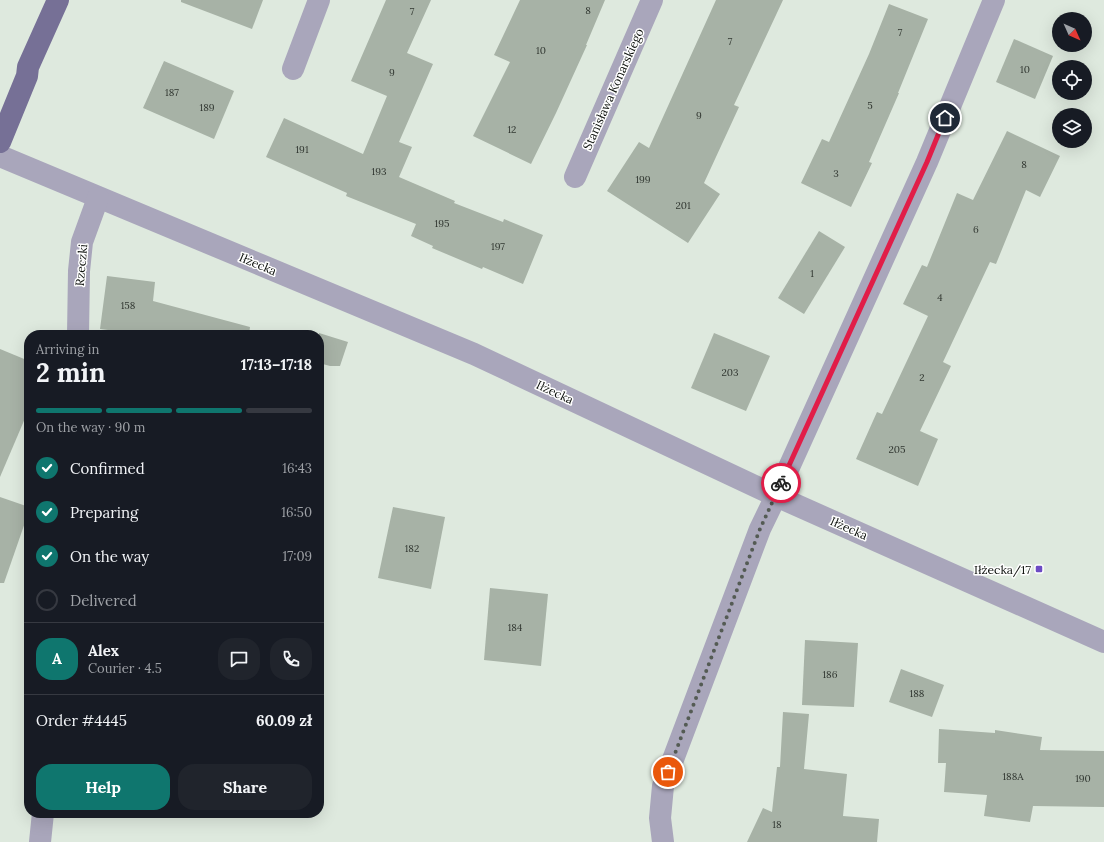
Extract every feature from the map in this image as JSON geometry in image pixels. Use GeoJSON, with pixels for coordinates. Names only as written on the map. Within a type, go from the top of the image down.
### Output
{"type":"FeatureCollection","features":[{"type":"Feature","properties":{"kind":"main road"},"geometry":{"type":"LineString","coordinates":[[0,142],[26,76],[28,67],[58,0]]}},
{"type":"Feature","properties":{"kind":"street"},"geometry":{"type":"LineString","coordinates":[[293,69],[319,0]]}},
{"type":"Feature","properties":{"kind":"street","name":"Stanisława Konarskiego"},"geometry":{"type":"LineString","coordinates":[[575,177],[652,0]]}},
{"type":"Feature","properties":{"kind":"street"},"geometry":{"type":"LineString","coordinates":[[663,842],[660,818],[663,786],[760,529],[927,162],[994,0]]}},
{"type":"Feature","properties":{"kind":"street","name":"Iłżecka"},"geometry":{"type":"LineString","coordinates":[[0,156],[474,354],[776,496],[1104,642]]}},
{"type":"Feature","properties":{"kind":"street","name":"Rzeczki"},"geometry":{"type":"LineString","coordinates":[[78,330],[79,271],[82,242],[98,198]]}},
{"type":"Feature","properties":{"kind":"street"},"geometry":{"type":"LineString","coordinates":[[40,842],[42,818]]}},
{"type":"Feature","properties":{"kind":"building"},"geometry":{"type":"Polygon","coordinates":[[[181,0],[263,0],[252,29],[181,2],[181,0]]]}},
{"type":"Feature","properties":{"kind":"building"},"geometry":{"type":"Polygon","coordinates":[[[386,0],[431,0],[407,53],[433,64],[399,142],[412,147],[399,177],[455,201],[454,203],[503,222],[504,219],[543,235],[523,284],[432,248],[433,246],[411,236],[416,224],[346,196],[347,193],[266,157],[284,118],[363,154],[387,96],[351,81],[386,0]]]}},
{"type":"Feature","properties":{"kind":"building"},"geometry":{"type":"Polygon","coordinates":[[[520,0],[605,0],[587,45],[531,164],[473,136],[510,62],[494,55],[520,0]]]}},
{"type":"Feature","properties":{"kind":"building"},"geometry":{"type":"Polygon","coordinates":[[[716,0],[783,0],[734,105],[739,107],[704,183],[720,194],[688,243],[607,191],[639,142],[649,148],[716,0]]]}},
{"type":"Feature","properties":{"kind":"building"},"geometry":{"type":"Polygon","coordinates":[[[889,4],[928,19],[899,93],[869,162],[872,163],[851,207],[801,183],[822,139],[829,142],[869,54],[889,4]]]}},
{"type":"Feature","properties":{"kind":"building"},"geometry":{"type":"Polygon","coordinates":[[[1014,39],[1053,56],[1035,99],[996,82],[1014,39]]]}},
{"type":"Feature","properties":{"kind":"building"},"geometry":{"type":"Polygon","coordinates":[[[164,61],[234,91],[214,139],[143,108],[164,61]]]}},
{"type":"Feature","properties":{"kind":"building"},"geometry":{"type":"Polygon","coordinates":[[[1007,131],[1060,156],[1040,197],[1026,190],[996,264],[990,262],[943,362],[951,366],[920,431],[938,439],[918,486],[856,459],[877,412],[882,414],[928,316],[903,304],[922,265],[927,267],[957,193],[973,200],[1007,131]]]}},
{"type":"Feature","properties":{"kind":"building"},"geometry":{"type":"Polygon","coordinates":[[[819,231],[845,247],[804,314],[778,298],[819,231]]]}},
{"type":"Feature","properties":{"kind":"building"},"geometry":{"type":"Polygon","coordinates":[[[107,276],[155,282],[153,301],[250,327],[250,330],[100,329],[107,276]]]}},
{"type":"Feature","properties":{"kind":"building"},"geometry":{"type":"Polygon","coordinates":[[[714,333],[770,356],[746,411],[691,388],[714,333]]]}},
{"type":"Feature","properties":{"kind":"building"},"geometry":{"type":"Polygon","coordinates":[[[324,335],[348,342],[340,366],[324,364],[324,335]]]}},
{"type":"Feature","properties":{"kind":"building"},"geometry":{"type":"Polygon","coordinates":[[[0,349],[24,359],[24,421],[0,477],[0,349]]]}},
{"type":"Feature","properties":{"kind":"building"},"geometry":{"type":"Polygon","coordinates":[[[0,497],[24,505],[24,525],[4,583],[0,583],[0,497]]]}},
{"type":"Feature","properties":{"kind":"building"},"geometry":{"type":"Polygon","coordinates":[[[393,507],[445,517],[431,589],[378,578],[393,507]]]}},
{"type":"Feature","properties":{"kind":"building"},"geometry":{"type":"Polygon","coordinates":[[[490,588],[548,594],[541,666],[484,660],[490,588]]]}},
{"type":"Feature","properties":{"kind":"building"},"geometry":{"type":"Polygon","coordinates":[[[805,640],[858,643],[854,707],[802,705],[805,640]]]}},
{"type":"Feature","properties":{"kind":"building"},"geometry":{"type":"Polygon","coordinates":[[[901,669],[944,685],[932,717],[889,702],[901,669]]]}},
{"type":"Feature","properties":{"kind":"building"},"geometry":{"type":"Polygon","coordinates":[[[783,712],[809,714],[804,769],[847,774],[843,816],[879,819],[877,842],[747,842],[763,808],[772,812],[777,767],[780,767],[783,712]]]}},
{"type":"Feature","properties":{"kind":"building"},"geometry":{"type":"Polygon","coordinates":[[[939,729],[995,733],[995,730],[1042,737],[1040,750],[1104,751],[1104,807],[1033,806],[1030,822],[984,816],[987,795],[944,792],[946,763],[938,763],[939,729]]]}},
{"type":"Feature","properties":{"kind":"way so far"},"geometry":{"type":"LineString","coordinates":[[668,772],[760,529],[781,483]]}},
{"type":"Feature","properties":{"kind":"place","name":"Iłżecka/17"},"geometry":{"type":"Point","coordinates":[1039,569]}},
{"type":"Feature","properties":{"kind":"route"},"geometry":{"type":"LineString","coordinates":[[781,483],[927,162],[945,118]]}}]}
